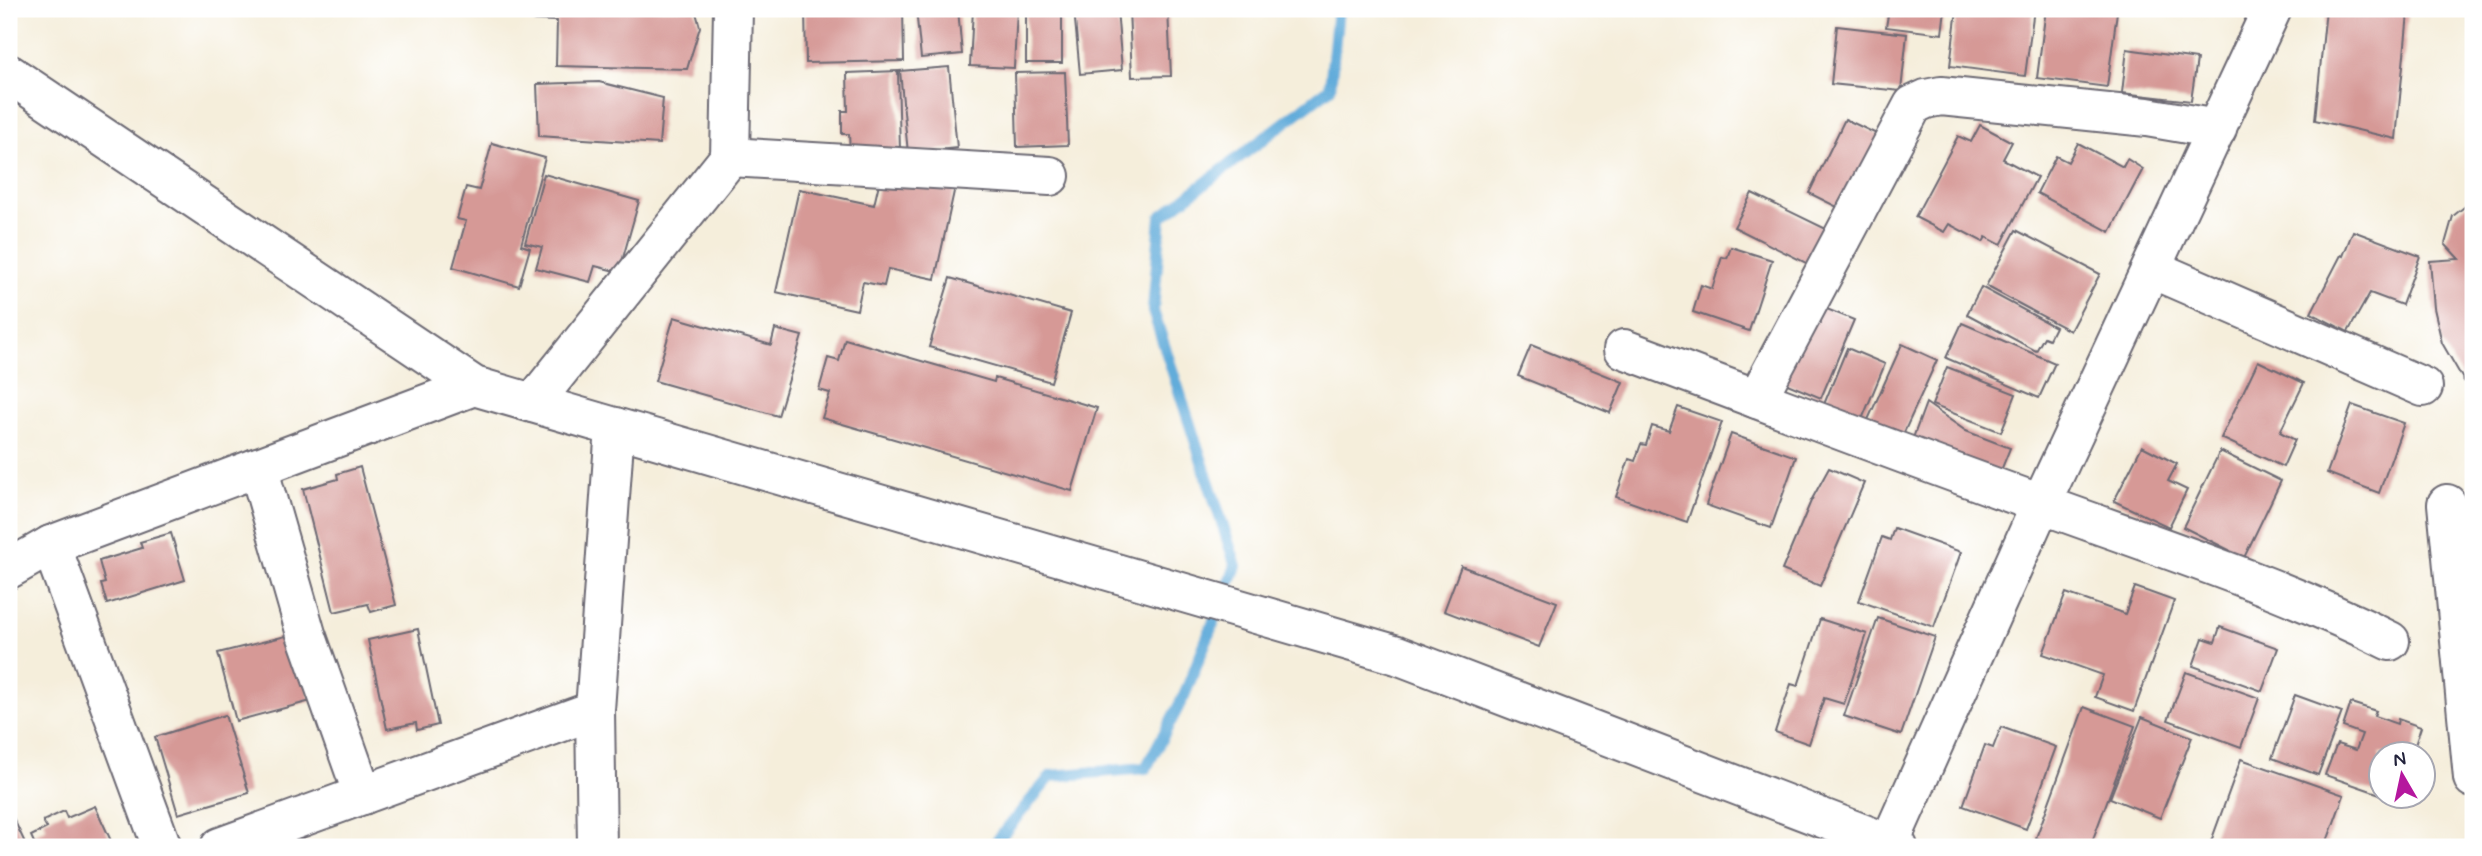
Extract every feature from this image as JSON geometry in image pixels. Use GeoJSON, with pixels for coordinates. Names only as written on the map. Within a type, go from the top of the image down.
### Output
{"type":"FeatureCollection","features":[{"type":"Feature","properties":{"kind":"street"},"geometry":{"type":"LineString","coordinates":[[533,402],[730,157],[733,9]]}},
{"type":"Feature","properties":{"kind":"street"},"geometry":{"type":"LineString","coordinates":[[9,74],[474,386],[1397,655],[1893,846],[2041,504],[2272,9]]}},
{"type":"Feature","properties":{"kind":"street"},"geometry":{"type":"LineString","coordinates":[[1757,399],[1913,106],[1926,99],[1941,96],[2135,116],[2217,129]]}},
{"type":"Feature","properties":{"kind":"street"},"geometry":{"type":"LineString","coordinates":[[730,157],[1050,176]]}},
{"type":"Feature","properties":{"kind":"street"},"geometry":{"type":"LineString","coordinates":[[2152,269],[2423,387]]}},
{"type":"Feature","properties":{"kind":"street"},"geometry":{"type":"LineString","coordinates":[[1624,349],[2178,552],[2342,617],[2390,641]]}},
{"type":"Feature","properties":{"kind":"street"},"geometry":{"type":"LineString","coordinates":[[9,569],[51,545],[474,386]]}},
{"type":"Feature","properties":{"kind":"street"},"geometry":{"type":"LineString","coordinates":[[597,847],[595,710],[615,427]]}},
{"type":"Feature","properties":{"kind":"street"},"geometry":{"type":"LineString","coordinates":[[258,467],[306,634],[363,795]]}},
{"type":"Feature","properties":{"kind":"street"},"geometry":{"type":"LineString","coordinates":[[2447,504],[2473,778]]}},
{"type":"Feature","properties":{"kind":"street"},"geometry":{"type":"LineString","coordinates":[[51,545],[162,847]]}},
{"type":"Feature","properties":{"kind":"street"},"geometry":{"type":"LineString","coordinates":[[220,847],[595,710]]}},
{"type":"Feature","properties":{"kind":"building"},"geometry":{"type":"Polygon","coordinates":[[[530,9],[695,9],[700,27],[687,69],[556,66],[557,21],[530,20],[530,9]]]}},
{"type":"Feature","properties":{"kind":"building"},"geometry":{"type":"Polygon","coordinates":[[[805,9],[903,9],[904,61],[806,63],[805,9]]]}},
{"type":"Feature","properties":{"kind":"building"},"geometry":{"type":"Polygon","coordinates":[[[916,9],[958,9],[962,54],[921,58],[916,9]]]}},
{"type":"Feature","properties":{"kind":"building"},"geometry":{"type":"Polygon","coordinates":[[[973,9],[1017,9],[1014,68],[970,66],[973,9]]]}},
{"type":"Feature","properties":{"kind":"building"},"geometry":{"type":"Polygon","coordinates":[[[1026,9],[1062,9],[1062,63],[1026,63],[1026,9]]]}},
{"type":"Feature","properties":{"kind":"building"},"geometry":{"type":"Polygon","coordinates":[[[1074,9],[1117,9],[1122,70],[1080,74],[1074,9]]]}},
{"type":"Feature","properties":{"kind":"building"},"geometry":{"type":"Polygon","coordinates":[[[1129,9],[1168,9],[1171,76],[1132,77],[1129,9]]]}},
{"type":"Feature","properties":{"kind":"building"},"geometry":{"type":"Polygon","coordinates":[[[1889,9],[1945,9],[1942,34],[1886,27],[1889,9]]]}},
{"type":"Feature","properties":{"kind":"building"},"geometry":{"type":"Polygon","coordinates":[[[1957,9],[2034,9],[2025,76],[1950,66],[1957,9]]]}},
{"type":"Feature","properties":{"kind":"building"},"geometry":{"type":"Polygon","coordinates":[[[2046,9],[2117,12],[2107,87],[2037,78],[2046,9]]]}},
{"type":"Feature","properties":{"kind":"building"},"geometry":{"type":"Polygon","coordinates":[[[2326,9],[2408,13],[2396,139],[2315,120],[2326,9]]]}},
{"type":"Feature","properties":{"kind":"building"},"geometry":{"type":"Polygon","coordinates":[[[1837,26],[1907,34],[1901,91],[1831,84],[1837,26]]]}},
{"type":"Feature","properties":{"kind":"building"},"geometry":{"type":"Polygon","coordinates":[[[2127,49],[2197,59],[2191,101],[2122,93],[2127,49]]]}},
{"type":"Feature","properties":{"kind":"building"},"geometry":{"type":"Polygon","coordinates":[[[949,67],[957,148],[908,153],[900,71],[949,67]]]}},
{"type":"Feature","properties":{"kind":"building"},"geometry":{"type":"Polygon","coordinates":[[[898,71],[900,151],[850,152],[849,134],[842,134],[842,111],[848,111],[847,73],[898,71]]]}},
{"type":"Feature","properties":{"kind":"building"},"geometry":{"type":"Polygon","coordinates":[[[1065,72],[1068,145],[1017,147],[1015,73],[1065,72]]]}},
{"type":"Feature","properties":{"kind":"building"},"geometry":{"type":"Polygon","coordinates":[[[599,82],[663,98],[659,144],[539,136],[537,84],[599,82]]]}},
{"type":"Feature","properties":{"kind":"building"},"geometry":{"type":"Polygon","coordinates":[[[1845,119],[1883,137],[1847,212],[1809,193],[1845,119]]]}},
{"type":"Feature","properties":{"kind":"building"},"geometry":{"type":"Polygon","coordinates":[[[1980,125],[2012,142],[2003,159],[2037,177],[2001,245],[1986,237],[1983,242],[1949,224],[1944,232],[1915,217],[1958,136],[1971,142],[1980,125]]]}},
{"type":"Feature","properties":{"kind":"building"},"geometry":{"type":"Polygon","coordinates":[[[492,143],[545,158],[521,245],[530,248],[519,286],[453,267],[466,221],[457,219],[466,187],[479,190],[492,143]]]}},
{"type":"Feature","properties":{"kind":"building"},"geometry":{"type":"Polygon","coordinates":[[[2078,143],[2123,167],[2127,159],[2143,169],[2110,232],[2037,193],[2056,156],[2068,162],[2078,143]]]}},
{"type":"Feature","properties":{"kind":"building"},"geometry":{"type":"Polygon","coordinates":[[[544,174],[639,201],[619,272],[595,266],[590,282],[536,268],[542,247],[525,243],[544,174]]]}},
{"type":"Feature","properties":{"kind":"building"},"geometry":{"type":"Polygon","coordinates":[[[880,179],[955,187],[935,279],[888,269],[884,286],[863,282],[857,310],[776,292],[799,189],[874,205],[880,179]]]}},
{"type":"Feature","properties":{"kind":"building"},"geometry":{"type":"Polygon","coordinates":[[[1752,193],[1826,229],[1808,264],[1734,227],[1752,193]]]}},
{"type":"Feature","properties":{"kind":"building"},"geometry":{"type":"Polygon","coordinates":[[[2473,200],[2473,369],[2464,381],[2442,343],[2434,308],[2430,261],[2459,259],[2445,244],[2453,216],[2473,200]]]}},
{"type":"Feature","properties":{"kind":"building"},"geometry":{"type":"Polygon","coordinates":[[[2016,230],[2100,274],[2070,331],[1986,286],[2016,230]]]}},
{"type":"Feature","properties":{"kind":"building"},"geometry":{"type":"Polygon","coordinates":[[[2353,231],[2420,256],[2402,305],[2370,293],[2348,332],[2311,313],[2341,255],[2343,256],[2353,231]]]}},
{"type":"Feature","properties":{"kind":"building"},"geometry":{"type":"Polygon","coordinates":[[[1731,247],[1772,260],[1749,331],[1693,312],[1701,285],[1712,289],[1722,257],[1727,258],[1731,247]]]}},
{"type":"Feature","properties":{"kind":"building"},"geometry":{"type":"Polygon","coordinates":[[[950,278],[1071,313],[1051,382],[929,347],[950,278]]]}},
{"type":"Feature","properties":{"kind":"building"},"geometry":{"type":"Polygon","coordinates":[[[1981,287],[2055,327],[2049,339],[2044,337],[2036,351],[1967,314],[1981,287]]]}},
{"type":"Feature","properties":{"kind":"building"},"geometry":{"type":"Polygon","coordinates":[[[1812,303],[1854,320],[1821,398],[1780,381],[1812,303]]]}},
{"type":"Feature","properties":{"kind":"building"},"geometry":{"type":"Polygon","coordinates":[[[674,317],[771,345],[775,329],[802,336],[778,416],[655,381],[674,317]]]}},
{"type":"Feature","properties":{"kind":"building"},"geometry":{"type":"Polygon","coordinates":[[[1962,323],[2055,363],[2039,398],[1946,358],[1962,323]]]}},
{"type":"Feature","properties":{"kind":"building"},"geometry":{"type":"Polygon","coordinates":[[[845,339],[994,382],[995,378],[1097,408],[1072,491],[822,418],[830,393],[819,390],[828,358],[839,361],[845,339]]]}},
{"type":"Feature","properties":{"kind":"building"},"geometry":{"type":"Polygon","coordinates":[[[1902,344],[1937,360],[1902,437],[1867,422],[1902,344]]]}},
{"type":"Feature","properties":{"kind":"building"},"geometry":{"type":"Polygon","coordinates":[[[1531,345],[1623,382],[1610,413],[1518,376],[1531,345]]]}},
{"type":"Feature","properties":{"kind":"building"},"geometry":{"type":"Polygon","coordinates":[[[1847,348],[1885,364],[1858,429],[1820,414],[1847,348]]]}},
{"type":"Feature","properties":{"kind":"building"},"geometry":{"type":"Polygon","coordinates":[[[2258,361],[2304,383],[2280,432],[2295,440],[2283,467],[2221,438],[2258,361]]]}},
{"type":"Feature","properties":{"kind":"building"},"geometry":{"type":"Polygon","coordinates":[[[1947,367],[2016,394],[2001,432],[1932,405],[1947,367]]]}},
{"type":"Feature","properties":{"kind":"building"},"geometry":{"type":"Polygon","coordinates":[[[1926,403],[1966,431],[2010,448],[1996,483],[1909,449],[1926,403]]]}},
{"type":"Feature","properties":{"kind":"building"},"geometry":{"type":"Polygon","coordinates":[[[2352,405],[2404,423],[2379,493],[2327,473],[2352,405]]]}},
{"type":"Feature","properties":{"kind":"building"},"geometry":{"type":"Polygon","coordinates":[[[1678,407],[1722,422],[1687,522],[1616,497],[1629,459],[1635,461],[1641,444],[1646,445],[1652,426],[1669,431],[1678,407]]]}},
{"type":"Feature","properties":{"kind":"building"},"geometry":{"type":"Polygon","coordinates":[[[1731,434],[1796,457],[1771,528],[1706,505],[1731,434]]]}},
{"type":"Feature","properties":{"kind":"building"},"geometry":{"type":"Polygon","coordinates":[[[2142,446],[2177,464],[2168,481],[2187,490],[2169,527],[2114,501],[2142,446]]]}},
{"type":"Feature","properties":{"kind":"building"},"geometry":{"type":"Polygon","coordinates":[[[2220,451],[2281,481],[2241,564],[2225,556],[2229,550],[2183,527],[2220,451]]]}},
{"type":"Feature","properties":{"kind":"building"},"geometry":{"type":"Polygon","coordinates":[[[360,467],[396,605],[371,612],[368,604],[334,612],[303,489],[338,479],[337,474],[360,467]]]}},
{"type":"Feature","properties":{"kind":"building"},"geometry":{"type":"Polygon","coordinates":[[[1829,468],[1864,483],[1820,586],[1782,570],[1811,501],[1829,468]]]}},
{"type":"Feature","properties":{"kind":"building"},"geometry":{"type":"Polygon","coordinates":[[[1894,528],[1961,552],[1934,627],[1859,601],[1882,537],[1890,540],[1894,528]]]}},
{"type":"Feature","properties":{"kind":"building"},"geometry":{"type":"Polygon","coordinates":[[[171,533],[185,580],[107,604],[101,584],[105,583],[99,561],[142,548],[140,542],[171,533]]]}},
{"type":"Feature","properties":{"kind":"building"},"geometry":{"type":"Polygon","coordinates":[[[1461,566],[1557,602],[1539,647],[1444,611],[1461,566]]]}},
{"type":"Feature","properties":{"kind":"building"},"geometry":{"type":"Polygon","coordinates":[[[2135,587],[2174,601],[2134,711],[2095,697],[2103,675],[2043,654],[2066,593],[2125,614],[2135,587]]]}},
{"type":"Feature","properties":{"kind":"building"},"geometry":{"type":"Polygon","coordinates":[[[1878,618],[1935,637],[1901,735],[1844,716],[1878,618]]]}},
{"type":"Feature","properties":{"kind":"building"},"geometry":{"type":"Polygon","coordinates":[[[1820,619],[1867,634],[1844,704],[1824,698],[1809,744],[1775,732],[1791,684],[1798,686],[1820,619]]]}},
{"type":"Feature","properties":{"kind":"building"},"geometry":{"type":"Polygon","coordinates":[[[2220,627],[2278,648],[2262,691],[2193,666],[2203,638],[2215,642],[2220,627]]]}},
{"type":"Feature","properties":{"kind":"building"},"geometry":{"type":"Polygon","coordinates":[[[418,629],[438,725],[417,730],[416,723],[387,729],[368,640],[418,629]]]}},
{"type":"Feature","properties":{"kind":"building"},"geometry":{"type":"Polygon","coordinates":[[[294,634],[311,701],[236,721],[218,653],[294,634]]]}},
{"type":"Feature","properties":{"kind":"building"},"geometry":{"type":"Polygon","coordinates":[[[2186,672],[2259,698],[2241,747],[2168,720],[2186,672]]]}},
{"type":"Feature","properties":{"kind":"building"},"geometry":{"type":"Polygon","coordinates":[[[2295,695],[2342,712],[2318,775],[2272,758],[2295,695]]]}},
{"type":"Feature","properties":{"kind":"building"},"geometry":{"type":"Polygon","coordinates":[[[2351,703],[2376,711],[2374,716],[2397,724],[2398,719],[2421,727],[2417,740],[2366,740],[2366,789],[2325,775],[2337,744],[2356,750],[2362,734],[2343,727],[2351,703]]]}},
{"type":"Feature","properties":{"kind":"building"},"geometry":{"type":"Polygon","coordinates":[[[2084,707],[2135,726],[2090,847],[2061,847],[2036,838],[2084,707]]]}},
{"type":"Feature","properties":{"kind":"building"},"geometry":{"type":"Polygon","coordinates":[[[225,715],[249,793],[178,814],[155,737],[225,715]]]}},
{"type":"Feature","properties":{"kind":"building"},"geometry":{"type":"Polygon","coordinates":[[[2142,717],[2192,737],[2160,818],[2110,798],[2142,717]]]}},
{"type":"Feature","properties":{"kind":"building"},"geometry":{"type":"Polygon","coordinates":[[[2001,727],[2056,747],[2026,829],[1963,806],[1985,745],[1993,748],[2001,727]]]}},
{"type":"Feature","properties":{"kind":"building"},"geometry":{"type":"Polygon","coordinates":[[[2241,759],[2344,795],[2325,847],[2209,847],[2241,759]]]}},
{"type":"Feature","properties":{"kind":"building"},"geometry":{"type":"Polygon","coordinates":[[[95,806],[112,843],[103,847],[36,847],[31,836],[47,828],[43,821],[64,811],[67,818],[95,806]]]}},
{"type":"Feature","properties":{"kind":"building"},"geometry":{"type":"Polygon","coordinates":[[[9,809],[27,847],[9,847],[9,809]]]}},
{"type":"Feature","properties":{"kind":"waterway"},"geometry":{"type":"LineString","coordinates":[[992,847],[1051,776],[1146,768],[1184,696],[1236,566],[1153,311],[1161,217],[1330,88],[1338,9]]}}]}
